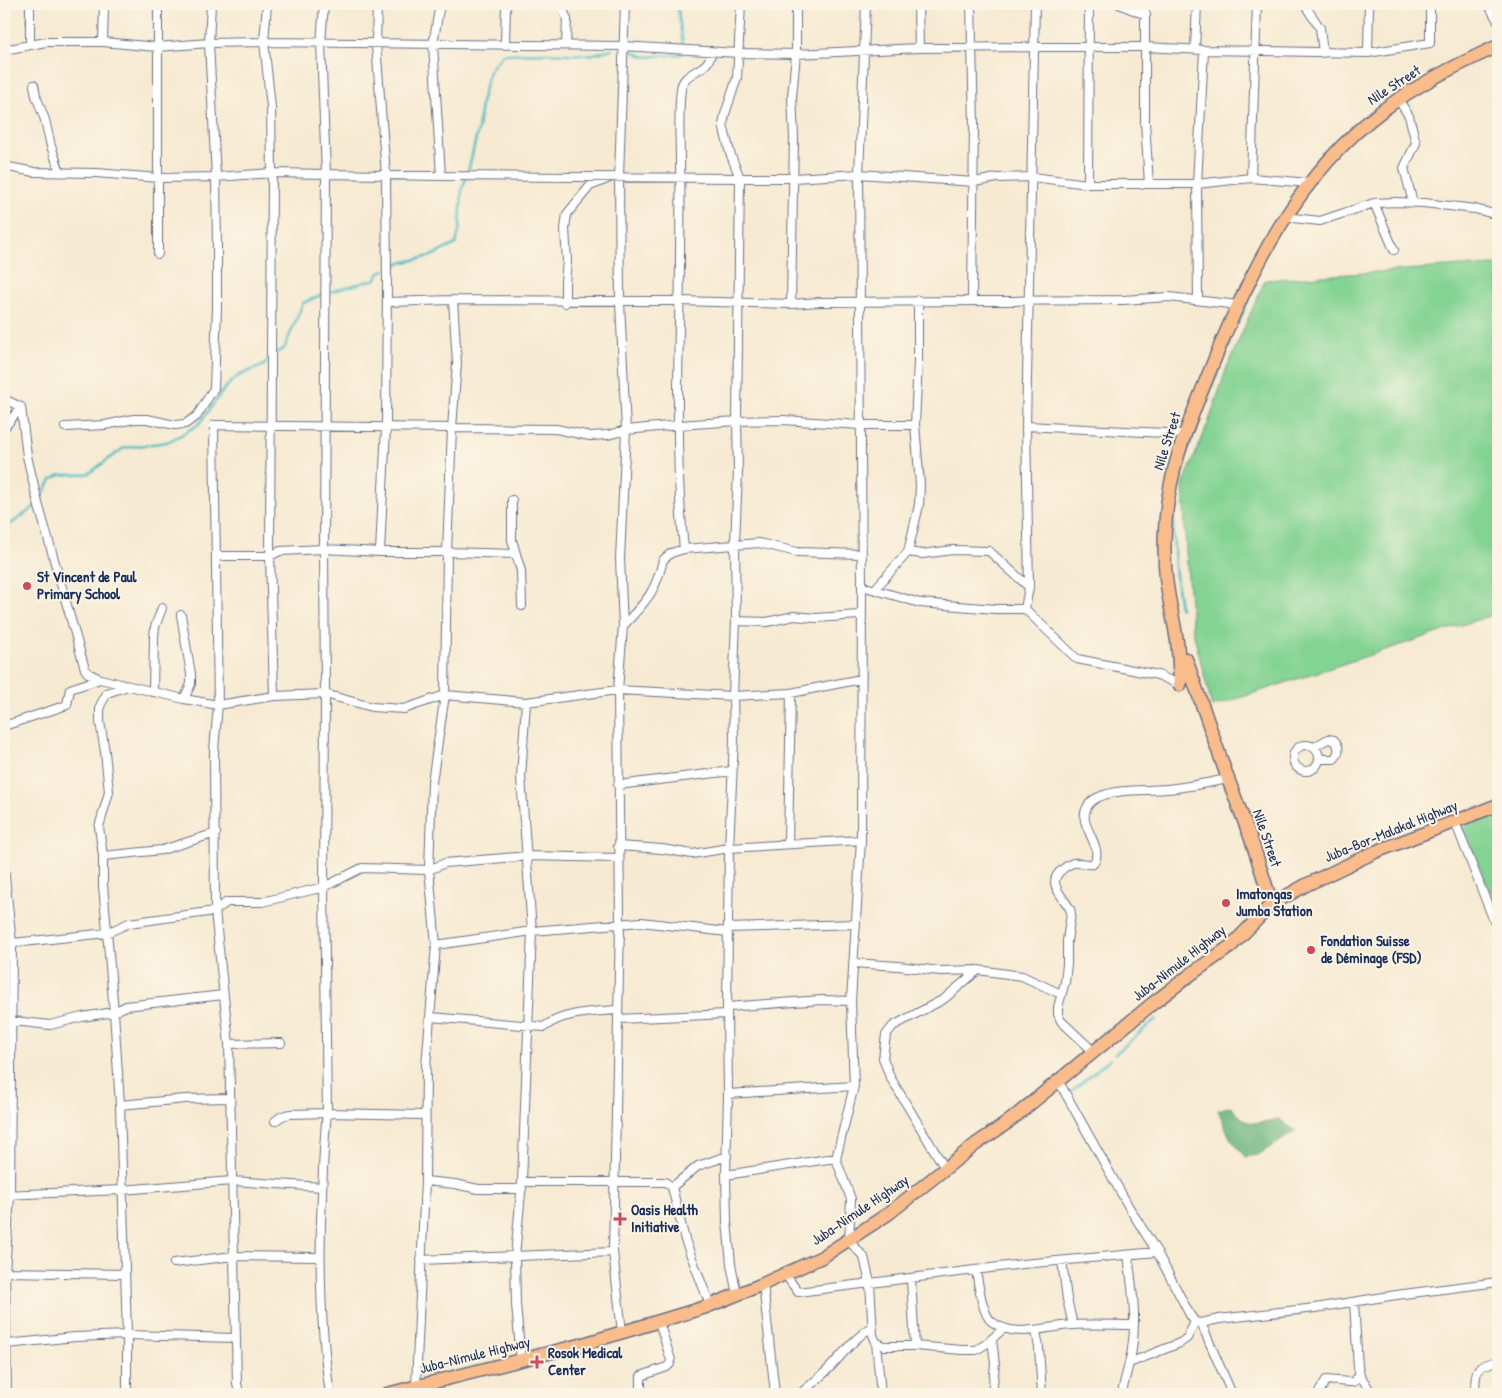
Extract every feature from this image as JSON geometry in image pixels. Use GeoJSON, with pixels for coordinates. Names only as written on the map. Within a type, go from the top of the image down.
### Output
{"type":"FeatureCollection","features":[{"type":"Feature","properties":{"kind":"main road","name":"Nile Street"},"geometry":{"type":"LineString","coordinates":[[1180,685],[1177,637],[1166,577],[1166,516],[1170,480],[1184,434],[1254,268],[1309,184],[1350,138],[1398,99],[1464,62],[1497,49]]}},
{"type":"Feature","properties":{"kind":"main road","name":"Nile Street"},"geometry":{"type":"LineString","coordinates":[[1180,685],[1186,659],[1251,839],[1272,904]]}},
{"type":"Feature","properties":{"kind":"main road","name":"Juba-Bor-Malakal Highway"},"geometry":{"type":"LineString","coordinates":[[1272,904],[1306,885],[1375,852],[1498,805]]}},
{"type":"Feature","properties":{"kind":"main road","name":"Juba–Nimule Highway"},"geometry":{"type":"LineString","coordinates":[[387,1394],[580,1345],[710,1305],[763,1284],[822,1257],[888,1214],[1058,1082],[1194,972],[1231,946],[1272,904]]}},
{"type":"Feature","properties":{"kind":"street"},"geometry":{"type":"LineString","coordinates":[[30,4],[30,45]]}},
{"type":"Feature","properties":{"kind":"street"},"geometry":{"type":"LineString","coordinates":[[103,42],[104,4]]}},
{"type":"Feature","properties":{"kind":"street"},"geometry":{"type":"LineString","coordinates":[[158,4],[160,178],[158,254]]}},
{"type":"Feature","properties":{"kind":"street"},"geometry":{"type":"LineString","coordinates":[[65,427],[105,425],[134,419],[185,424],[191,421],[202,409],[214,388],[217,308],[216,177],[209,43],[211,4]]}},
{"type":"Feature","properties":{"kind":"street"},"geometry":{"type":"LineString","coordinates":[[267,4],[264,42],[271,107],[272,426],[270,556],[274,696]]}},
{"type":"Feature","properties":{"kind":"street"},"geometry":{"type":"LineString","coordinates":[[324,4],[321,43],[326,174],[324,887],[328,1113],[324,1136],[320,1257],[324,1342],[330,1394]]}},
{"type":"Feature","properties":{"kind":"street"},"geometry":{"type":"LineString","coordinates":[[377,4],[376,44],[386,175],[387,302],[386,427],[380,552]]}},
{"type":"Feature","properties":{"kind":"street"},"geometry":{"type":"LineString","coordinates":[[440,4],[433,44],[441,176]]}},
{"type":"Feature","properties":{"kind":"street"},"geometry":{"type":"LineString","coordinates":[[505,45],[506,4]]}},
{"type":"Feature","properties":{"kind":"street"},"geometry":{"type":"LineString","coordinates":[[564,4],[564,12],[567,19],[566,45]]}},
{"type":"Feature","properties":{"kind":"street"},"geometry":{"type":"LineString","coordinates":[[622,1332],[614,1252],[614,1182],[619,1053],[618,690],[623,626],[620,559],[626,430],[616,176],[625,4]]}},
{"type":"Feature","properties":{"kind":"street"},"geometry":{"type":"LineString","coordinates":[[737,1295],[731,1264],[727,1221],[726,1175],[729,848],[734,740],[733,696],[736,621],[735,544],[738,472],[740,178],[730,153],[723,125],[737,78],[741,4]]}},
{"type":"Feature","properties":{"kind":"street"},"geometry":{"type":"LineString","coordinates":[[791,304],[794,178],[792,97],[796,54],[796,4]]}},
{"type":"Feature","properties":{"kind":"street"},"geometry":{"type":"LineString","coordinates":[[866,4],[859,174],[862,586],[861,840],[851,1001],[854,1086],[836,1159],[852,1199],[849,1241],[864,1257],[870,1283],[872,1327],[876,1342],[881,1394]]}},
{"type":"Feature","properties":{"kind":"street"},"geometry":{"type":"LineString","coordinates":[[918,4],[919,48]]}},
{"type":"Feature","properties":{"kind":"street"},"geometry":{"type":"LineString","coordinates":[[971,4],[974,182],[972,301]]}},
{"type":"Feature","properties":{"kind":"street"},"geometry":{"type":"LineString","coordinates":[[1024,609],[1029,587],[1026,426],[1035,4]]}},
{"type":"Feature","properties":{"kind":"street"},"geometry":{"type":"LineString","coordinates":[[1088,184],[1089,4]]}},
{"type":"Feature","properties":{"kind":"street"},"geometry":{"type":"LineString","coordinates":[[1119,4],[1146,15]]}},
{"type":"Feature","properties":{"kind":"street"},"geometry":{"type":"LineString","coordinates":[[1145,4],[1145,122],[1149,184]]}},
{"type":"Feature","properties":{"kind":"street"},"geometry":{"type":"LineString","coordinates":[[1197,4],[1200,50],[1197,184],[1198,300]]}},
{"type":"Feature","properties":{"kind":"street"},"geometry":{"type":"LineString","coordinates":[[1251,178],[1258,4]]}},
{"type":"Feature","properties":{"kind":"street"},"geometry":{"type":"LineString","coordinates":[[1305,4],[1320,28],[1323,53]]}},
{"type":"Feature","properties":{"kind":"street"},"geometry":{"type":"LineString","coordinates":[[1368,53],[1369,4]]}},
{"type":"Feature","properties":{"kind":"street"},"geometry":{"type":"LineString","coordinates":[[4,50],[46,42],[103,42],[158,47],[209,43],[264,42],[623,46],[738,53],[796,54],[919,48],[1035,46],[1368,53],[1430,43],[1430,4]]}},
{"type":"Feature","properties":{"kind":"street"},"geometry":{"type":"LineString","coordinates":[[1488,4],[1498,21]]}},
{"type":"Feature","properties":{"kind":"street"},"geometry":{"type":"LineString","coordinates":[[684,549],[681,519],[679,425],[681,177],[679,119],[681,87],[694,72],[706,65],[712,58],[712,51]]}},
{"type":"Feature","properties":{"kind":"street"},"geometry":{"type":"LineString","coordinates":[[34,85],[60,172]]}},
{"type":"Feature","properties":{"kind":"street"},"geometry":{"type":"LineString","coordinates":[[1398,99],[1409,116],[1416,143],[1404,168],[1414,202]]}},
{"type":"Feature","properties":{"kind":"street"},"geometry":{"type":"LineString","coordinates":[[4,166],[34,172],[96,173],[160,178],[272,173],[740,178],[794,178],[859,174],[974,182],[997,178],[1032,177],[1088,184],[1197,184],[1251,178],[1309,184]]}},
{"type":"Feature","properties":{"kind":"street"},"geometry":{"type":"LineString","coordinates":[[565,302],[567,261],[565,230],[567,214],[590,186],[616,176]]}},
{"type":"Feature","properties":{"kind":"street"},"geometry":{"type":"LineString","coordinates":[[1285,218],[1320,220],[1374,203],[1414,202],[1475,209],[1498,216]]}},
{"type":"Feature","properties":{"kind":"street"},"geometry":{"type":"LineString","coordinates":[[1374,203],[1394,250]]}},
{"type":"Feature","properties":{"kind":"street"},"geometry":{"type":"LineString","coordinates":[[387,302],[453,300],[565,302],[680,301],[791,304],[918,300],[1123,300],[1169,297],[1238,305]]}},
{"type":"Feature","properties":{"kind":"street"},"geometry":{"type":"LineString","coordinates":[[416,1386],[426,1181],[426,1066],[436,944],[429,870],[432,782],[445,695],[452,428],[457,363],[453,300]]}},
{"type":"Feature","properties":{"kind":"street"},"geometry":{"type":"LineString","coordinates":[[875,589],[908,552],[919,506],[920,485],[915,425],[918,300]]}},
{"type":"Feature","properties":{"kind":"street"},"geometry":{"type":"LineString","coordinates":[[4,399],[22,407]]}},
{"type":"Feature","properties":{"kind":"street"},"geometry":{"type":"LineString","coordinates":[[4,428],[22,407]]}},
{"type":"Feature","properties":{"kind":"street"},"geometry":{"type":"LineString","coordinates":[[22,407],[27,456],[38,503],[82,663],[88,673],[100,679],[218,705],[274,696],[325,694],[372,707],[404,709],[445,695],[526,702],[618,690],[733,696],[791,693],[861,679]]}},
{"type":"Feature","properties":{"kind":"street"},"geometry":{"type":"LineString","coordinates":[[239,1394],[237,1383],[229,1044],[216,911],[214,750],[218,705],[214,425],[556,429],[590,436],[608,436],[626,430],[737,421],[784,420],[860,425],[915,425]]}},
{"type":"Feature","properties":{"kind":"street"},"geometry":{"type":"LineString","coordinates":[[1026,426],[1184,434]]}},
{"type":"Feature","properties":{"kind":"street"},"geometry":{"type":"LineString","coordinates":[[512,500],[512,540],[521,571],[522,606]]}},
{"type":"Feature","properties":{"kind":"street"},"geometry":{"type":"LineString","coordinates":[[623,626],[652,594],[663,560],[671,553],[684,549],[759,543],[797,552],[861,554]]}},
{"type":"Feature","properties":{"kind":"street"},"geometry":{"type":"LineString","coordinates":[[216,556],[270,556],[280,551],[324,549],[380,552],[516,554]]}},
{"type":"Feature","properties":{"kind":"street"},"geometry":{"type":"LineString","coordinates":[[908,552],[922,554],[953,550],[989,551],[1029,587]]}},
{"type":"Feature","properties":{"kind":"street"},"geometry":{"type":"LineString","coordinates":[[862,586],[920,603],[996,610],[1024,609],[1078,659],[1158,675],[1180,685]]}},
{"type":"Feature","properties":{"kind":"street"},"geometry":{"type":"LineString","coordinates":[[154,692],[154,637],[162,608]]}},
{"type":"Feature","properties":{"kind":"street"},"geometry":{"type":"LineString","coordinates":[[181,615],[192,674],[191,684],[184,699]]}},
{"type":"Feature","properties":{"kind":"street"},"geometry":{"type":"LineString","coordinates":[[736,621],[767,622],[794,616],[816,618],[859,615]]}},
{"type":"Feature","properties":{"kind":"street"},"geometry":{"type":"LineString","coordinates":[[4,726],[67,705],[70,689],[100,679]]}},
{"type":"Feature","properties":{"kind":"street"},"geometry":{"type":"LineString","coordinates":[[127,1394],[120,1105],[103,885],[103,856],[99,827],[109,792],[100,722],[100,706],[107,693],[130,685]]}},
{"type":"Feature","properties":{"kind":"street"},"geometry":{"type":"LineString","coordinates":[[788,844],[791,693]]}},
{"type":"Feature","properties":{"kind":"street"},"geometry":{"type":"LineString","coordinates":[[521,1360],[516,1304],[515,1256],[522,1186],[532,931],[521,777],[526,702]]}},
{"type":"Feature","properties":{"kind":"street"},"geometry":{"type":"LineString","coordinates":[[1314,747],[1328,739],[1334,740],[1339,746],[1339,751],[1334,759],[1319,759]]}},
{"type":"Feature","properties":{"kind":"street"},"geometry":{"type":"LineString","coordinates":[[1306,744],[1314,747],[1318,752],[1319,759],[1314,768],[1307,771],[1299,769],[1293,762],[1293,754],[1298,747],[1306,744]]}},
{"type":"Feature","properties":{"kind":"street"},"geometry":{"type":"LineString","coordinates":[[618,785],[732,771]]}},
{"type":"Feature","properties":{"kind":"street"},"geometry":{"type":"LineString","coordinates":[[1094,1052],[1061,1021],[1058,1014],[1060,994],[1065,982],[1067,941],[1071,913],[1070,908],[1055,884],[1055,878],[1057,873],[1073,863],[1093,864],[1096,861],[1097,851],[1085,821],[1084,812],[1087,806],[1097,798],[1111,794],[1169,789],[1228,779]]}},
{"type":"Feature","properties":{"kind":"street"},"geometry":{"type":"LineString","coordinates":[[1455,822],[1498,931]]}},
{"type":"Feature","properties":{"kind":"street"},"geometry":{"type":"LineString","coordinates":[[103,856],[162,850],[216,833]]}},
{"type":"Feature","properties":{"kind":"street"},"geometry":{"type":"LineString","coordinates":[[618,846],[662,849],[692,854],[729,848],[861,840]]}},
{"type":"Feature","properties":{"kind":"street"},"geometry":{"type":"LineString","coordinates":[[8,944],[107,933],[129,923],[216,911],[228,902],[262,902],[324,887],[362,868],[429,870],[445,863],[528,856],[618,858]]}},
{"type":"Feature","properties":{"kind":"street"},"geometry":{"type":"LineString","coordinates":[[4,867],[8,944],[7,1195],[4,1272],[6,1394]]}},
{"type":"Feature","properties":{"kind":"street"},"geometry":{"type":"LineString","coordinates":[[436,944],[532,931],[641,922],[728,930],[856,924]]}},
{"type":"Feature","properties":{"kind":"street"},"geometry":{"type":"LineString","coordinates":[[853,963],[940,971],[978,970],[1022,976],[1060,994]]}},
{"type":"Feature","properties":{"kind":"street"},"geometry":{"type":"LineString","coordinates":[[946,1170],[890,1078],[883,1058],[886,1035],[893,1026],[944,999],[978,970]]}},
{"type":"Feature","properties":{"kind":"street"},"geometry":{"type":"LineString","coordinates":[[8,1020],[50,1025],[82,1016],[114,1012],[126,1006],[223,995]]}},
{"type":"Feature","properties":{"kind":"street"},"geometry":{"type":"LineString","coordinates":[[618,1019],[727,1011],[822,1000],[851,1001]]}},
{"type":"Feature","properties":{"kind":"street"},"geometry":{"type":"LineString","coordinates":[[431,1017],[544,1027],[550,1022],[572,1015],[618,1010]]}},
{"type":"Feature","properties":{"kind":"street"},"geometry":{"type":"LineString","coordinates":[[229,1044],[281,1043]]}},
{"type":"Feature","properties":{"kind":"street"},"geometry":{"type":"LineString","coordinates":[[1058,1082],[1130,1209],[1157,1252],[1190,1315],[1198,1322],[1232,1394]]}},
{"type":"Feature","properties":{"kind":"street"},"geometry":{"type":"LineString","coordinates":[[728,1094],[854,1086]]}},
{"type":"Feature","properties":{"kind":"street"},"geometry":{"type":"LineString","coordinates":[[120,1105],[185,1099],[230,1098]]}},
{"type":"Feature","properties":{"kind":"street"},"geometry":{"type":"LineString","coordinates":[[275,1121],[282,1116],[290,1114],[425,1115]]}},
{"type":"Feature","properties":{"kind":"street"},"geometry":{"type":"LineString","coordinates":[[672,1187],[698,1166],[727,1156]]}},
{"type":"Feature","properties":{"kind":"street"},"geometry":{"type":"LineString","coordinates":[[726,1175],[836,1159]]}},
{"type":"Feature","properties":{"kind":"street"},"geometry":{"type":"LineString","coordinates":[[7,1195],[122,1190],[232,1181],[322,1187]]}},
{"type":"Feature","properties":{"kind":"street"},"geometry":{"type":"LineString","coordinates":[[426,1181],[478,1189],[614,1182],[664,1182],[672,1187],[685,1240],[710,1305]]}},
{"type":"Feature","properties":{"kind":"street"},"geometry":{"type":"LineString","coordinates":[[421,1260],[614,1252]]}},
{"type":"Feature","properties":{"kind":"street"},"geometry":{"type":"LineString","coordinates":[[785,1274],[798,1292],[976,1270],[1157,1252]]}},
{"type":"Feature","properties":{"kind":"street"},"geometry":{"type":"LineString","coordinates":[[1122,1394],[1133,1348],[1134,1325],[1134,1304],[1128,1255]]}},
{"type":"Feature","properties":{"kind":"street"},"geometry":{"type":"LineString","coordinates":[[174,1263],[234,1256],[320,1257]]}},
{"type":"Feature","properties":{"kind":"street"},"geometry":{"type":"LineString","coordinates":[[1062,1261],[1067,1299],[1073,1325]]}},
{"type":"Feature","properties":{"kind":"street"},"geometry":{"type":"LineString","coordinates":[[976,1270],[986,1313],[990,1320],[1004,1328],[1036,1331],[1073,1325],[1134,1325]]}},
{"type":"Feature","properties":{"kind":"street"},"geometry":{"type":"LineString","coordinates":[[4,1272],[125,1274]]}},
{"type":"Feature","properties":{"kind":"street"},"geometry":{"type":"LineString","coordinates":[[911,1279],[915,1346]]}},
{"type":"Feature","properties":{"kind":"street"},"geometry":{"type":"LineString","coordinates":[[1129,1362],[1180,1343],[1187,1338],[1198,1322],[1498,1282]]}},
{"type":"Feature","properties":{"kind":"street"},"geometry":{"type":"LineString","coordinates":[[763,1284],[776,1394]]}},
{"type":"Feature","properties":{"kind":"street"},"geometry":{"type":"LineString","coordinates":[[1354,1302],[1360,1374],[1372,1394]]}},
{"type":"Feature","properties":{"kind":"street"},"geometry":{"type":"LineString","coordinates":[[641,1394],[641,1376],[667,1367],[671,1360],[659,1322]]}},
{"type":"Feature","properties":{"kind":"street"},"geometry":{"type":"LineString","coordinates":[[800,1394],[834,1363],[849,1346],[872,1327]]}},
{"type":"Feature","properties":{"kind":"street"},"geometry":{"type":"LineString","coordinates":[[876,1342],[884,1346],[976,1350],[1004,1328]]}},
{"type":"Feature","properties":{"kind":"street"},"geometry":{"type":"LineString","coordinates":[[1036,1331],[1042,1394]]}},
{"type":"Feature","properties":{"kind":"street"},"geometry":{"type":"LineString","coordinates":[[5,1345],[75,1337],[127,1335],[236,1338]]}},
{"type":"Feature","properties":{"kind":"street"},"geometry":{"type":"LineString","coordinates":[[992,1338],[995,1364],[992,1394]]}},
{"type":"Feature","properties":{"kind":"street"},"geometry":{"type":"LineString","coordinates":[[1475,1394],[1478,1369],[1482,1365],[1498,1360]]}},
{"type":"Feature","properties":{"kind":"street"},"geometry":{"type":"LineString","coordinates":[[1318,1394],[1326,1380],[1353,1382],[1360,1374]]}},
{"type":"Feature","properties":{"kind":"green space"},"geometry":{"type":"Polygon","coordinates":[[[1498,265],[1498,613],[1212,707],[1192,627],[1183,485],[1209,421],[1227,367],[1265,280],[1498,265]]]}},
{"type":"Feature","properties":{"kind":"green space"},"geometry":{"type":"Polygon","coordinates":[[[1498,814],[1498,909],[1462,827],[1498,814]]]}},
{"type":"Feature","properties":{"kind":"green space"},"geometry":{"type":"Polygon","coordinates":[[[1231,1106],[1242,1118],[1252,1123],[1279,1119],[1296,1131],[1258,1155],[1245,1157],[1230,1138],[1218,1110],[1231,1106]]]}},
{"type":"Feature","properties":{"kind":"waterway"},"geometry":{"type":"LineString","coordinates":[[677,4],[683,44]]}},
{"type":"Feature","properties":{"kind":"waterway"},"geometry":{"type":"LineString","coordinates":[[389,267],[431,256],[456,244],[460,227],[462,189],[478,130],[481,103],[489,71],[503,54],[590,55],[612,49]]}},
{"type":"Feature","properties":{"kind":"waterway"},"geometry":{"type":"LineString","coordinates":[[628,49],[645,57],[682,54],[683,52]]}},
{"type":"Feature","properties":{"kind":"waterway"},"geometry":{"type":"LineString","coordinates":[[273,354],[284,349],[303,303],[326,293],[376,279],[379,273],[385,270]]}},
{"type":"Feature","properties":{"kind":"waterway"},"geometry":{"type":"LineString","coordinates":[[1238,324],[1256,284]]}},
{"type":"Feature","properties":{"kind":"waterway"},"geometry":{"type":"LineString","coordinates":[[1180,608],[1173,536],[1176,494],[1192,436],[1230,343]]}},
{"type":"Feature","properties":{"kind":"waterway"},"geometry":{"type":"LineString","coordinates":[[40,500],[51,480],[60,475],[88,474],[124,448],[167,442],[183,434],[199,424],[225,388],[238,376],[264,365],[269,358]]}},
{"type":"Feature","properties":{"kind":"waterway"},"geometry":{"type":"LineString","coordinates":[[4,529],[37,505]]}},
{"type":"Feature","properties":{"kind":"waterway"},"geometry":{"type":"LineString","coordinates":[[1115,1054],[1156,1019]]}},
{"type":"Feature","properties":{"kind":"waterway"},"geometry":{"type":"LineString","coordinates":[[1072,1091],[1110,1059]]}},
{"type":"Feature","properties":{"kind":"place","name":"St Vincent de Paul Primary School"},"geometry":{"type":"Point","coordinates":[27,586]}},
{"type":"Feature","properties":{"kind":"place","name":"Imatongas Jumba Station"},"geometry":{"type":"Point","coordinates":[1226,903]}},
{"type":"Feature","properties":{"kind":"place","name":"Fondation Suisse de Déminage (FSD)"},"geometry":{"type":"Point","coordinates":[1311,950]}},
{"type":"Feature","properties":{"kind":"place","name":"Oasis Health Initiative"},"geometry":{"type":"Point","coordinates":[620,1219]}},
{"type":"Feature","properties":{"kind":"place","name":"Rosok Medical Center"},"geometry":{"type":"Point","coordinates":[537,1362]}}]}
